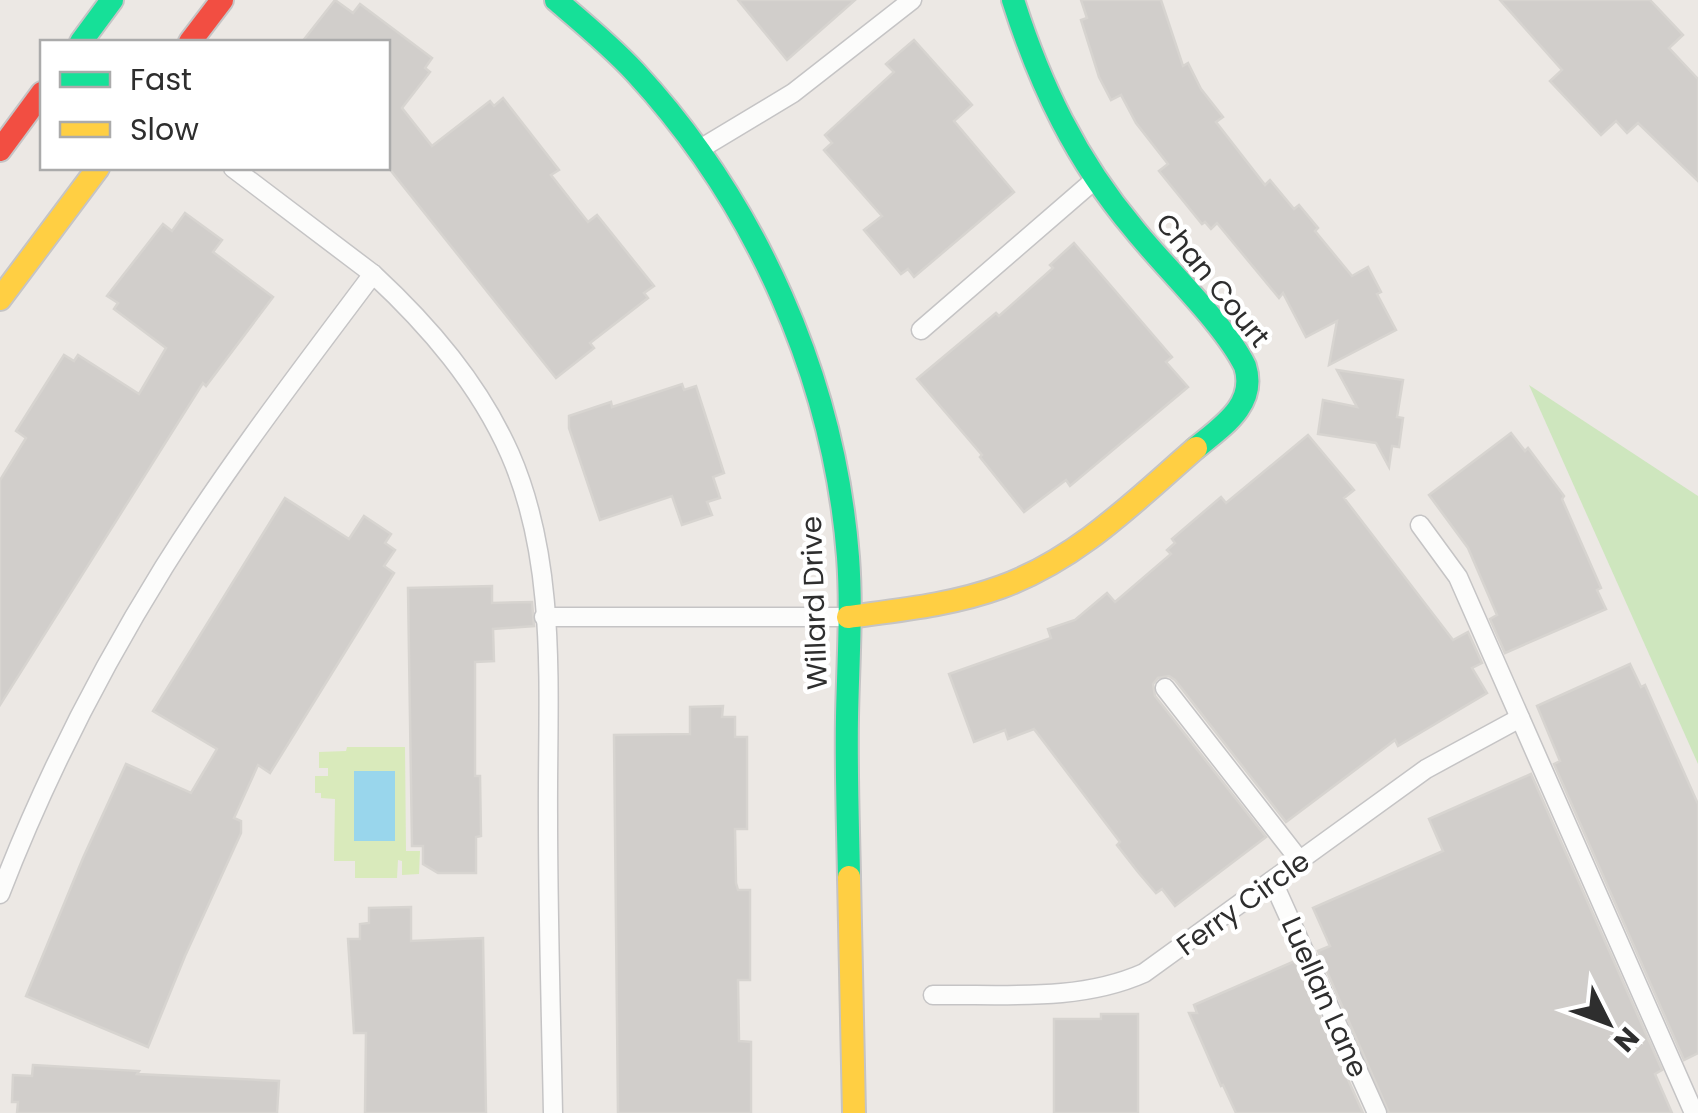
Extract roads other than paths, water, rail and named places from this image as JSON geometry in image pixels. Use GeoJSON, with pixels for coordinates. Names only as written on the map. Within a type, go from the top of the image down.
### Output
{"type":"FeatureCollection","features":[{"type":"Feature","properties":{"kind":"street"},"geometry":{"type":"LineString","coordinates":[[82,40],[112,0]]}},
{"type":"Feature","properties":{"kind":"street"},"geometry":{"type":"LineString","coordinates":[[192,40],[222,0]]}},
{"type":"Feature","properties":{"kind":"street","name":"Willard Drive"},"geometry":{"type":"LineString","coordinates":[[556,0],[635,72],[698,150],[765,262],[809,369],[838,476],[848,556],[846,738],[854,1113]]}},
{"type":"Feature","properties":{"kind":"street","name":"Chan Court"},"geometry":{"type":"LineString","coordinates":[[848,617],[935,606],[1001,588],[1064,557],[1174,468],[1243,404],[1250,384],[1243,360],[1095,180],[1046,94],[1013,0]]}},
{"type":"Feature","properties":{"kind":"street"},"geometry":{"type":"LineString","coordinates":[[0,150],[40,96]]}},
{"type":"Feature","properties":{"kind":"street"},"geometry":{"type":"LineString","coordinates":[[0,299],[97,170]]}},
{"type":"Feature","properties":{"kind":"lane"},"geometry":{"type":"LineString","coordinates":[[698,150],[793,93],[912,0]]}},
{"type":"Feature","properties":{"kind":"lane"},"geometry":{"type":"LineString","coordinates":[[236,170],[373,274],[443,346],[473,386],[510,454],[529,508],[540,560],[544,618],[554,1113]]}},
{"type":"Feature","properties":{"kind":"lane"},"geometry":{"type":"LineString","coordinates":[[921,330],[1095,180]]}},
{"type":"Feature","properties":{"kind":"lane"},"geometry":{"type":"LineString","coordinates":[[0,894],[92,692],[154,583],[249,440],[373,274]]}},
{"type":"Feature","properties":{"kind":"lane"},"geometry":{"type":"LineString","coordinates":[[1420,525],[1458,578],[1694,1113]]}},
{"type":"Feature","properties":{"kind":"lane"},"geometry":{"type":"LineString","coordinates":[[544,618],[848,617]]}},
{"type":"Feature","properties":{"kind":"lane"},"geometry":{"type":"LineString","coordinates":[[1164,688],[1301,862]]}},
{"type":"Feature","properties":{"kind":"lane","name":"Ferry Circle"},"geometry":{"type":"LineString","coordinates":[[934,995],[1081,992],[1110,987],[1144,973],[1426,769],[1520,718]]}},
{"type":"Feature","properties":{"kind":"lane","name":"Luellan Lane"},"geometry":{"type":"LineString","coordinates":[[1273,882],[1377,1113]]}},
{"type":"Feature","properties":{"kind":"water"},"geometry":{"type":"Polygon","coordinates":[[[354,771],[395,771],[395,841],[354,841],[354,771]]]}}]}
